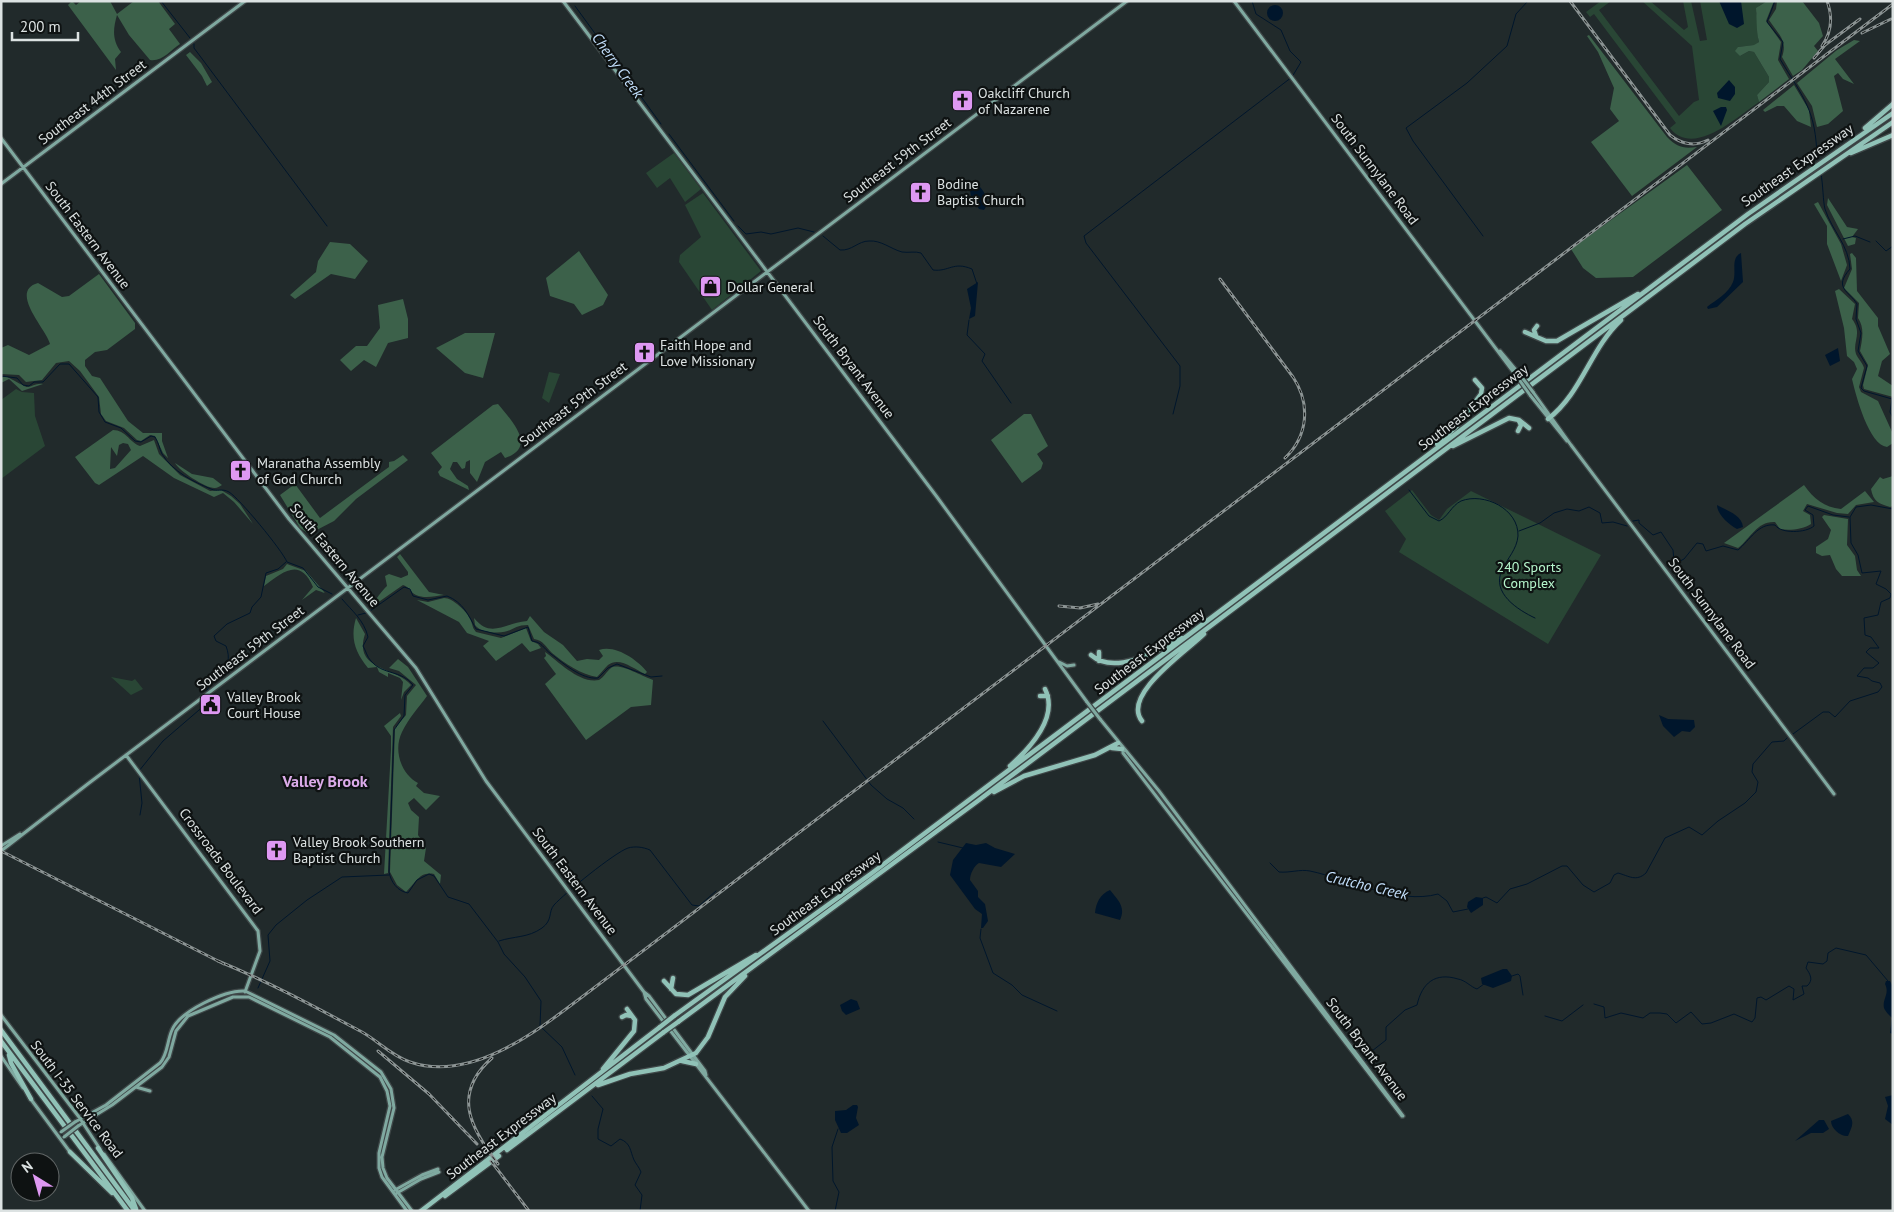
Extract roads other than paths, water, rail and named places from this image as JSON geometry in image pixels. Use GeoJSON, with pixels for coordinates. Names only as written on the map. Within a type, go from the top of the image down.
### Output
{"type":"FeatureCollection","features":[{"type":"Feature","properties":{"kind":"highway"},"geometry":{"type":"LineString","coordinates":[[1854,138],[1893,104]]}},
{"type":"Feature","properties":{"kind":"highway","name":"Southeast Expressway"},"geometry":{"type":"LineString","coordinates":[[423,1211],[674,1016],[768,949],[989,785],[1775,194],[1893,113]]}},
{"type":"Feature","properties":{"kind":"highway","name":"Southeast Expressway"},"geometry":{"type":"LineString","coordinates":[[423,1211],[980,800],[1640,303],[1834,161],[1893,122]]}},
{"type":"Feature","properties":{"kind":"highway"},"geometry":{"type":"LineString","coordinates":[[1834,161],[1871,142],[1893,135]]}},
{"type":"Feature","properties":{"kind":"highway"},"geometry":{"type":"LineString","coordinates":[[1525,332],[1548,341],[1560,340],[1652,286]]}},
{"type":"Feature","properties":{"kind":"highway"},"geometry":{"type":"LineString","coordinates":[[1550,417],[1570,397],[1606,336],[1640,303]]}},
{"type":"Feature","properties":{"kind":"highway"},"geometry":{"type":"LineString","coordinates":[[1536,336],[1534,330],[1537,326]]}},
{"type":"Feature","properties":{"kind":"highway"},"geometry":{"type":"LineString","coordinates":[[1407,470],[1451,432],[1479,397],[1482,389],[1474,380]]}},
{"type":"Feature","properties":{"kind":"highway"},"geometry":{"type":"LineString","coordinates":[[1439,454],[1505,420],[1518,420],[1529,428]]}},
{"type":"Feature","properties":{"kind":"highway"},"geometry":{"type":"LineString","coordinates":[[1518,420],[1521,424],[1518,431]]}},
{"type":"Feature","properties":{"kind":"highway"},"geometry":{"type":"LineString","coordinates":[[1142,721],[1137,714],[1137,707],[1150,684],[1216,622]]}},
{"type":"Feature","properties":{"kind":"highway"},"geometry":{"type":"LineString","coordinates":[[1090,655],[1099,662],[1119,662],[1142,657],[1195,630]]}},
{"type":"Feature","properties":{"kind":"highway"},"geometry":{"type":"LineString","coordinates":[[1099,652],[1097,657],[1099,662]]}},
{"type":"Feature","properties":{"kind":"highway"},"geometry":{"type":"LineString","coordinates":[[989,785],[1032,742],[1051,704],[1045,689]]}},
{"type":"Feature","properties":{"kind":"highway"},"geometry":{"type":"LineString","coordinates":[[1040,696],[1046,695],[1049,697]]}},
{"type":"Feature","properties":{"kind":"highway"},"geometry":{"type":"LineString","coordinates":[[980,800],[1024,776],[1095,755],[1118,743]]}},
{"type":"Feature","properties":{"kind":"highway"},"geometry":{"type":"LineString","coordinates":[[1109,749],[1122,749]]}},
{"type":"Feature","properties":{"kind":"highway"},"geometry":{"type":"LineString","coordinates":[[664,981],[671,991],[680,996],[690,994],[768,949]]}},
{"type":"Feature","properties":{"kind":"highway"},"geometry":{"type":"LineString","coordinates":[[594,1086],[623,1075],[664,1068],[691,1055],[708,1037],[728,993],[757,964]]}},
{"type":"Feature","properties":{"kind":"highway"},"geometry":{"type":"LineString","coordinates":[[671,991],[670,985],[673,978]]}},
{"type":"Feature","properties":{"kind":"highway"},"geometry":{"type":"LineString","coordinates":[[596,1077],[633,1033],[636,1023],[627,1009]]}},
{"type":"Feature","properties":{"kind":"highway"},"geometry":{"type":"LineString","coordinates":[[622,1017],[626,1015],[632,1016]]}},
{"type":"Feature","properties":{"kind":"highway"},"geometry":{"type":"LineString","coordinates":[[1,1030],[136,1211]]}},
{"type":"Feature","properties":{"kind":"highway"},"geometry":{"type":"LineString","coordinates":[[1,1041],[128,1211]]}},
{"type":"Feature","properties":{"kind":"highway"},"geometry":{"type":"LineString","coordinates":[[8,1051],[11,1063],[31,1099]]}},
{"type":"Feature","properties":{"kind":"highway"},"geometry":{"type":"LineString","coordinates":[[680,1061],[696,1064]]}},
{"type":"Feature","properties":{"kind":"highway"},"geometry":{"type":"LineString","coordinates":[[98,1148],[132,1198],[136,1211]]}},
{"type":"Feature","properties":{"kind":"highway"},"geometry":{"type":"LineString","coordinates":[[70,1152],[119,1200]]}},
{"type":"Feature","properties":{"kind":"main road","name":"Southeast 44th Street"},"geometry":{"type":"LineString","coordinates":[[1,184],[245,1]]}},
{"type":"Feature","properties":{"kind":"main road","name":"South Bryant Avenue"},"geometry":{"type":"LineString","coordinates":[[563,1],[1022,610],[1056,661],[1118,743],[1123,753],[1220,875],[1403,1116],[1398,1114],[1220,875]]}},
{"type":"Feature","properties":{"kind":"main road","name":"Southeast 59th Street"},"geometry":{"type":"LineString","coordinates":[[1,851],[126,754],[1127,1]]}},
{"type":"Feature","properties":{"kind":"main road","name":"South Sunnylane Road"},"geometry":{"type":"LineString","coordinates":[[1234,1],[1834,794]]}},
{"type":"Feature","properties":{"kind":"main road","name":"South Eastern Avenue"},"geometry":{"type":"LineString","coordinates":[[1,138],[283,512],[416,668],[486,781],[644,992],[646,999],[705,1071],[706,1075]]}},
{"type":"Feature","properties":{"kind":"main road"},"geometry":{"type":"LineString","coordinates":[[1056,661],[1067,666],[1074,665]]}},
{"type":"Feature","properties":{"kind":"main road","name":"Crossroads Boulevard"},"geometry":{"type":"LineString","coordinates":[[126,754],[258,931],[260,951],[244,996]]}},
{"type":"Feature","properties":{"kind":"main road","name":"Southeast 59th Street"},"geometry":{"type":"LineString","coordinates":[[1,846],[33,825]]}},
{"type":"Feature","properties":{"kind":"main road"},"geometry":{"type":"LineString","coordinates":[[60,1134],[75,1122],[106,1105],[158,1065],[164,1058],[175,1025],[188,1011],[230,994],[245,991],[334,1035],[372,1063],[384,1076],[391,1089],[394,1108],[382,1164],[396,1192],[407,1208],[412,1211]]}},
{"type":"Feature","properties":{"kind":"main road"},"geometry":{"type":"LineString","coordinates":[[63,1138],[136,1087],[165,1064],[176,1031],[184,1019],[198,1010],[233,997],[244,996],[257,1000],[330,1037],[380,1077],[387,1091],[390,1106],[378,1163],[382,1177],[396,1192]]}},
{"type":"Feature","properties":{"kind":"main road","name":"South I-35 Service Road"},"geometry":{"type":"LineString","coordinates":[[1,1015],[80,1119],[98,1148],[145,1211]]}},
{"type":"Feature","properties":{"kind":"main road","name":"South Eastern Avenue"},"geometry":{"type":"LineString","coordinates":[[691,1055],[809,1211]]}},
{"type":"Feature","properties":{"kind":"main road"},"geometry":{"type":"LineString","coordinates":[[1,1056],[31,1099],[63,1138],[70,1152]]}},
{"type":"Feature","properties":{"kind":"main road"},"geometry":{"type":"LineString","coordinates":[[136,1087],[150,1091]]}},
{"type":"Feature","properties":{"kind":"main road"},"geometry":{"type":"LineString","coordinates":[[439,1170],[421,1179],[396,1192],[402,1186],[439,1170]]}},
{"type":"Feature","properties":{"kind":"main road"},"geometry":{"type":"LineString","coordinates":[[392,1184],[402,1186]]}},
{"type":"Feature","properties":{"kind":"water"},"geometry":{"type":"Polygon","coordinates":[[[1719,1],[1741,1],[1744,24],[1737,28],[1729,24],[1719,1]]]}},
{"type":"Feature","properties":{"kind":"water"},"geometry":{"type":"Polygon","coordinates":[[[1275,5],[1283,13],[1275,21],[1267,13],[1275,5]]]}},
{"type":"Feature","properties":{"kind":"water"},"geometry":{"type":"Polygon","coordinates":[[[1729,80],[1735,87],[1735,94],[1730,101],[1718,98],[1717,93],[1729,80]]]}},
{"type":"Feature","properties":{"kind":"water"},"geometry":{"type":"Polygon","coordinates":[[[1726,107],[1727,110],[1721,126],[1713,111],[1726,107]]]}},
{"type":"Feature","properties":{"kind":"water"},"geometry":{"type":"Polygon","coordinates":[[[974,186],[980,187],[985,195],[987,204],[984,210],[979,209],[971,197],[970,190],[974,186]]]}},
{"type":"Feature","properties":{"kind":"water"},"geometry":{"type":"Polygon","coordinates":[[[1741,253],[1743,282],[1717,307],[1708,309],[1707,307],[1722,296],[1731,286],[1734,278],[1736,258],[1741,253]]]}},
{"type":"Feature","properties":{"kind":"water"},"geometry":{"type":"Polygon","coordinates":[[[978,282],[975,316],[969,319],[971,308],[967,289],[978,282]]]}},
{"type":"Feature","properties":{"kind":"water"},"geometry":{"type":"Polygon","coordinates":[[[1838,348],[1840,361],[1830,366],[1825,355],[1838,348]]]}},
{"type":"Feature","properties":{"kind":"water"},"geometry":{"type":"Polygon","coordinates":[[[1717,505],[1737,516],[1743,527],[1737,529],[1727,522],[1719,512],[1717,505]]]}},
{"type":"Feature","properties":{"kind":"water"},"geometry":{"type":"Polygon","coordinates":[[[1659,715],[1668,719],[1694,720],[1695,727],[1690,732],[1682,731],[1674,737],[1663,726],[1659,715]]]}},
{"type":"Feature","properties":{"kind":"water"},"geometry":{"type":"Polygon","coordinates":[[[966,843],[976,845],[986,843],[1015,854],[1001,867],[979,863],[975,866],[970,880],[978,891],[978,897],[985,904],[988,921],[983,928],[981,928],[982,914],[975,909],[950,875],[953,860],[966,843]]]}},
{"type":"Feature","properties":{"kind":"water"},"geometry":{"type":"Polygon","coordinates":[[[1110,890],[1122,907],[1120,920],[1095,913],[1099,899],[1110,890]]]}},
{"type":"Feature","properties":{"kind":"water"},"geometry":{"type":"Polygon","coordinates":[[[1476,897],[1483,898],[1483,905],[1471,913],[1467,907],[1468,902],[1476,897]]]}},
{"type":"Feature","properties":{"kind":"water"},"geometry":{"type":"Polygon","coordinates":[[[1507,969],[1512,976],[1511,981],[1493,988],[1482,984],[1481,978],[1507,969]]]}},
{"type":"Feature","properties":{"kind":"water"},"geometry":{"type":"Polygon","coordinates":[[[1886,981],[1890,981],[1893,987],[1893,1034],[1890,1033],[1892,1018],[1884,1008],[1887,991],[1886,981]]]}},
{"type":"Feature","properties":{"kind":"water"},"geometry":{"type":"Polygon","coordinates":[[[851,999],[857,1001],[860,1009],[846,1015],[840,1005],[851,999]]]}},
{"type":"Feature","properties":{"kind":"water"},"geometry":{"type":"Polygon","coordinates":[[[1893,1095],[1893,1125],[1885,1119],[1888,1106],[1885,1097],[1893,1095]]]}},
{"type":"Feature","properties":{"kind":"water"},"geometry":{"type":"Polygon","coordinates":[[[853,1105],[858,1107],[856,1118],[859,1125],[847,1133],[841,1133],[835,1120],[835,1111],[846,1110],[853,1105]]]}},
{"type":"Feature","properties":{"kind":"water"},"geometry":{"type":"Polygon","coordinates":[[[1848,1114],[1852,1120],[1852,1125],[1848,1136],[1845,1136],[1835,1130],[1831,1121],[1848,1114]]]}},
{"type":"Feature","properties":{"kind":"water"},"geometry":{"type":"Polygon","coordinates":[[[1819,1120],[1824,1120],[1829,1129],[1823,1133],[1811,1133],[1795,1141],[1819,1120]]]}},
{"type":"Feature","properties":{"kind":"waterway"},"geometry":{"type":"LineString","coordinates":[[161,1],[190,38]]}},
{"type":"Feature","properties":{"kind":"waterway"},"geometry":{"type":"LineString","coordinates":[[1173,414],[1180,386],[1180,366],[1086,243],[1084,236],[1292,77],[1301,62],[1290,51],[1281,30],[1256,14],[1252,1]]}},
{"type":"Feature","properties":{"kind":"waterway"},"geometry":{"type":"LineString","coordinates":[[1483,236],[1413,141],[1406,128],[1467,83],[1507,46],[1516,14],[1528,1]]}},
{"type":"Feature","properties":{"kind":"waterway","name":"Crutcho Creek"},"geometry":{"type":"LineString","coordinates":[[1775,1],[1767,22],[1783,42],[1780,59],[1807,105],[1814,128],[1817,158]]}},
{"type":"Feature","properties":{"kind":"waterway","name":"Cherry Creek"},"geometry":{"type":"LineString","coordinates":[[575,6],[661,124]]}},
{"type":"Feature","properties":{"kind":"waterway"},"geometry":{"type":"LineString","coordinates":[[194,44],[194,48],[327,226]]}},
{"type":"Feature","properties":{"kind":"waterway","name":"Cherry Creek"},"geometry":{"type":"LineString","coordinates":[[669,134],[734,221]]}},
{"type":"Feature","properties":{"kind":"waterway","name":"Crutcho Creek"},"geometry":{"type":"LineString","coordinates":[[1821,174],[1825,209],[1849,260],[1850,269],[1845,275],[1843,285],[1844,289],[1857,304],[1856,319],[1861,333],[1858,351],[1867,366],[1861,388],[1864,391],[1892,399],[1890,412],[1893,418]]}},
{"type":"Feature","properties":{"kind":"waterway","name":"Cherry Creek"},"geometry":{"type":"LineString","coordinates":[[738,226],[746,234],[761,232],[771,234],[798,228],[814,232]]}},
{"type":"Feature","properties":{"kind":"waterway","name":"Cherry Creek"},"geometry":{"type":"LineString","coordinates":[[823,236],[840,250],[848,249],[865,241],[873,241],[902,252],[921,253],[933,270],[943,270],[956,266],[966,267],[972,269],[977,284]]}},
{"type":"Feature","properties":{"kind":"waterway"},"geometry":{"type":"LineString","coordinates":[[1843,239],[1855,236],[1870,242]]}},
{"type":"Feature","properties":{"kind":"waterway"},"geometry":{"type":"LineString","coordinates":[[1876,241],[1886,251],[1893,246]]}},
{"type":"Feature","properties":{"kind":"waterway","name":"Cherry Creek"},"geometry":{"type":"LineString","coordinates":[[969,320],[967,335],[985,354],[982,361],[1011,403]]}},
{"type":"Feature","properties":{"kind":"waterway"},"geometry":{"type":"LineString","coordinates":[[1,376],[17,378],[23,385],[29,386],[34,382],[43,382],[60,364],[69,364],[98,397],[99,412],[105,422],[121,428],[135,441],[141,442],[151,436],[155,437],[162,454],[178,471],[191,480],[211,489],[229,492],[260,525],[287,562],[303,568],[318,587],[332,594]]}},
{"type":"Feature","properties":{"kind":"waterway"},"geometry":{"type":"LineString","coordinates":[[1409,490],[1429,516],[1439,521],[1458,503],[1470,499],[1489,501],[1498,505],[1513,518],[1517,526],[1518,536],[1514,550],[1502,570],[1500,586],[1508,600],[1535,618]]}},
{"type":"Feature","properties":{"kind":"waterway","name":"Crutcho Creek"},"geometry":{"type":"LineString","coordinates":[[1793,734],[1823,712],[1829,712],[1835,717],[1850,701],[1878,692],[1882,687],[1880,683],[1857,676],[1864,668],[1873,668],[1879,663],[1866,652],[1870,648],[1879,648],[1871,637],[1865,635],[1864,618],[1878,615],[1881,602],[1890,598],[1891,594],[1876,584],[1881,571],[1862,573],[1858,555],[1851,543],[1850,517],[1856,507],[1871,505],[1893,509]]}},
{"type":"Feature","properties":{"kind":"waterway"},"geometry":{"type":"LineString","coordinates":[[1633,521],[1639,520],[1639,523],[1653,535],[1661,532],[1673,550],[1674,561],[1678,562],[1684,559],[1697,543],[1703,544],[1706,551],[1723,546],[1738,550],[1759,529],[1769,525],[1775,525],[1782,530],[1794,532],[1810,528],[1814,526],[1813,515],[1805,510],[1808,506],[1833,515],[1849,517]]}},
{"type":"Feature","properties":{"kind":"waterway"},"geometry":{"type":"LineString","coordinates":[[1519,531],[1540,523],[1554,513],[1567,509],[1579,511],[1589,507],[1600,513],[1602,523],[1613,522],[1627,526]]}},
{"type":"Feature","properties":{"kind":"waterway"},"geometry":{"type":"LineString","coordinates":[[206,693],[228,662],[226,646],[216,641],[214,636],[227,624],[250,613],[252,607],[261,597],[266,573],[278,569],[286,562]]}},
{"type":"Feature","properties":{"kind":"waterway"},"geometry":{"type":"LineString","coordinates":[[370,611],[404,587],[410,589],[413,596],[428,600],[447,596],[461,606],[476,629],[504,636],[528,627],[532,641],[540,644],[579,674],[598,678],[608,668],[617,664],[651,677],[662,676]]}},
{"type":"Feature","properties":{"kind":"waterway"},"geometry":{"type":"LineString","coordinates":[[342,599],[364,626],[368,637],[363,646],[370,659],[381,669],[403,677],[413,685],[405,695],[404,716],[394,730],[389,872],[391,879],[398,888],[408,893],[417,880],[429,874],[434,876],[448,897],[469,904],[498,942],[504,954],[525,977],[541,1001],[540,1026],[562,1047],[575,1075]]}},
{"type":"Feature","properties":{"kind":"waterway"},"geometry":{"type":"LineString","coordinates":[[358,615],[366,613]]}},
{"type":"Feature","properties":{"kind":"waterway"},"geometry":{"type":"LineString","coordinates":[[139,771],[163,741],[206,704],[208,699],[206,696]]}},
{"type":"Feature","properties":{"kind":"waterway"},"geometry":{"type":"LineString","coordinates":[[823,721],[871,785],[887,799],[903,808],[914,819]]}},
{"type":"Feature","properties":{"kind":"waterway","name":"Crutcho Creek"},"geometry":{"type":"LineString","coordinates":[[1483,898],[1486,897],[1497,903],[1510,889],[1527,884],[1562,866],[1567,866],[1583,885],[1594,892],[1610,883],[1614,875],[1618,873],[1632,878],[1642,876],[1646,873],[1665,838],[1689,827],[1702,835],[1718,821],[1745,803],[1756,792],[1758,782],[1752,772],[1753,764],[1772,742],[1784,741],[1787,738]]}},
{"type":"Feature","properties":{"kind":"waterway"},"geometry":{"type":"LineString","coordinates":[[139,774],[142,803],[140,815]]}},
{"type":"Feature","properties":{"kind":"waterway"},"geometry":{"type":"LineString","coordinates":[[938,842],[963,848]]}},
{"type":"Feature","properties":{"kind":"waterway"},"geometry":{"type":"LineString","coordinates":[[499,941],[526,935],[542,928],[548,922],[552,908],[560,899],[601,865],[628,848],[639,847],[650,850],[692,905],[699,906],[716,891]]}},
{"type":"Feature","properties":{"kind":"waterway","name":"Crutcho Creek"},"geometry":{"type":"LineString","coordinates":[[1270,863],[1279,872],[1310,871],[1390,894],[1407,896],[1438,894],[1447,901],[1453,912],[1468,909]]}},
{"type":"Feature","properties":{"kind":"waterway"},"geometry":{"type":"LineString","coordinates":[[258,988],[270,961],[268,935],[276,925],[307,900],[342,877],[389,875]]}},
{"type":"Feature","properties":{"kind":"waterway"},"geometry":{"type":"LineString","coordinates":[[981,929],[980,938],[993,973],[1012,985],[1022,995],[1057,1011]]}},
{"type":"Feature","properties":{"kind":"waterway"},"geometry":{"type":"LineString","coordinates":[[1594,1004],[1604,1007],[1605,1018],[1621,1013],[1643,1018],[1650,1013],[1660,1013],[1667,1014],[1676,1023],[1691,1012],[1702,1024],[1711,1023],[1734,1014],[1752,1022],[1755,1018],[1757,998],[1761,997],[1766,1000],[1789,986],[1794,989],[1793,1000],[1804,994],[1802,986],[1807,986],[1811,979],[1806,968],[1808,962],[1823,964],[1827,961],[1828,953],[1836,948],[1866,955],[1888,981]]}},
{"type":"Feature","properties":{"kind":"waterway"},"geometry":{"type":"LineString","coordinates":[[1512,976],[1518,974],[1520,976],[1523,995]]}},
{"type":"Feature","properties":{"kind":"waterway"},"geometry":{"type":"LineString","coordinates":[[1365,1061],[1372,1051],[1386,1040],[1386,1027],[1405,1010],[1417,1005],[1422,991],[1431,981],[1436,978],[1450,977],[1461,980],[1477,989],[1484,984]]}},
{"type":"Feature","properties":{"kind":"waterway"},"geometry":{"type":"LineString","coordinates":[[1545,1016],[1562,1021],[1583,1005]]}},
{"type":"Feature","properties":{"kind":"waterway"},"geometry":{"type":"LineString","coordinates":[[592,1096],[603,1109],[598,1129],[598,1139],[611,1146],[620,1139],[624,1141],[630,1148],[641,1172],[635,1185],[642,1195],[640,1211]]}},
{"type":"Feature","properties":{"kind":"waterway"},"geometry":{"type":"LineString","coordinates":[[835,1211],[839,1192],[833,1181],[832,1147],[838,1129]]}},
{"type":"Feature","properties":{"kind":"railway"},"geometry":{"type":"LineString","coordinates":[[1570,1],[1670,135],[1688,144],[1708,140]]}},
{"type":"Feature","properties":{"kind":"railway"},"geometry":{"type":"LineString","coordinates":[[1822,46],[1830,25],[1827,1]]}},
{"type":"Feature","properties":{"kind":"railway"},"geometry":{"type":"LineString","coordinates":[[218,961],[327,1013],[410,1062],[433,1067],[456,1065],[479,1060],[524,1038],[582,997],[1893,4]]}},
{"type":"Feature","properties":{"kind":"railway"},"geometry":{"type":"LineString","coordinates":[[1814,58],[1825,45],[1860,19]]}},
{"type":"Feature","properties":{"kind":"railway"},"geometry":{"type":"LineString","coordinates":[[1862,33],[1891,19]]}},
{"type":"Feature","properties":{"kind":"railway"},"geometry":{"type":"LineString","coordinates":[[1220,279],[1293,377],[1303,398],[1304,419],[1302,430],[1293,449],[1285,458]]}},
{"type":"Feature","properties":{"kind":"railway"},"geometry":{"type":"LineString","coordinates":[[1059,606],[1080,608],[1098,604]]}},
{"type":"Feature","properties":{"kind":"railway"},"geometry":{"type":"LineString","coordinates":[[1,851],[224,964]]}},
{"type":"Feature","properties":{"kind":"railway"},"geometry":{"type":"LineString","coordinates":[[378,1051],[429,1094],[477,1144]]}},
{"type":"Feature","properties":{"kind":"railway"},"geometry":{"type":"LineString","coordinates":[[492,1058],[479,1071],[472,1085],[469,1098],[473,1125],[498,1164]]}},
{"type":"Feature","properties":{"kind":"railway"},"geometry":{"type":"LineString","coordinates":[[491,1161],[529,1211]]}},
{"type":"Feature","properties":{"kind":"place","name":"Oakcliff Church of Nazarene"},"geometry":{"type":"Point","coordinates":[962,101]}},
{"type":"Feature","properties":{"kind":"place","name":"Bodine Baptist Church"},"geometry":{"type":"Point","coordinates":[921,192]}},
{"type":"Feature","properties":{"kind":"place","name":"Dollar General"},"geometry":{"type":"Point","coordinates":[711,287]}},
{"type":"Feature","properties":{"kind":"place","name":"Faith Hope and Love Missionary"},"geometry":{"type":"Point","coordinates":[644,353]}},
{"type":"Feature","properties":{"kind":"place","name":"Maranatha Assembly of God Church"},"geometry":{"type":"Point","coordinates":[241,471]}},
{"type":"Feature","properties":{"kind":"place","name":"Valley Brook Court House"},"geometry":{"type":"Point","coordinates":[211,705]}},
{"type":"Feature","properties":{"kind":"place","name":"Valley Brook Southern Baptist Church"},"geometry":{"type":"Point","coordinates":[277,850]}},
{"type":"Feature","properties":{"kind":"district","name":"Valley Brook"},"geometry":{"type":"Point","coordinates":[325,781]}},
{"type":"Feature","properties":{"kind":"park label","name":"240 Sports Complex"},"geometry":{"type":"Point","coordinates":[1529,576]}}]}
